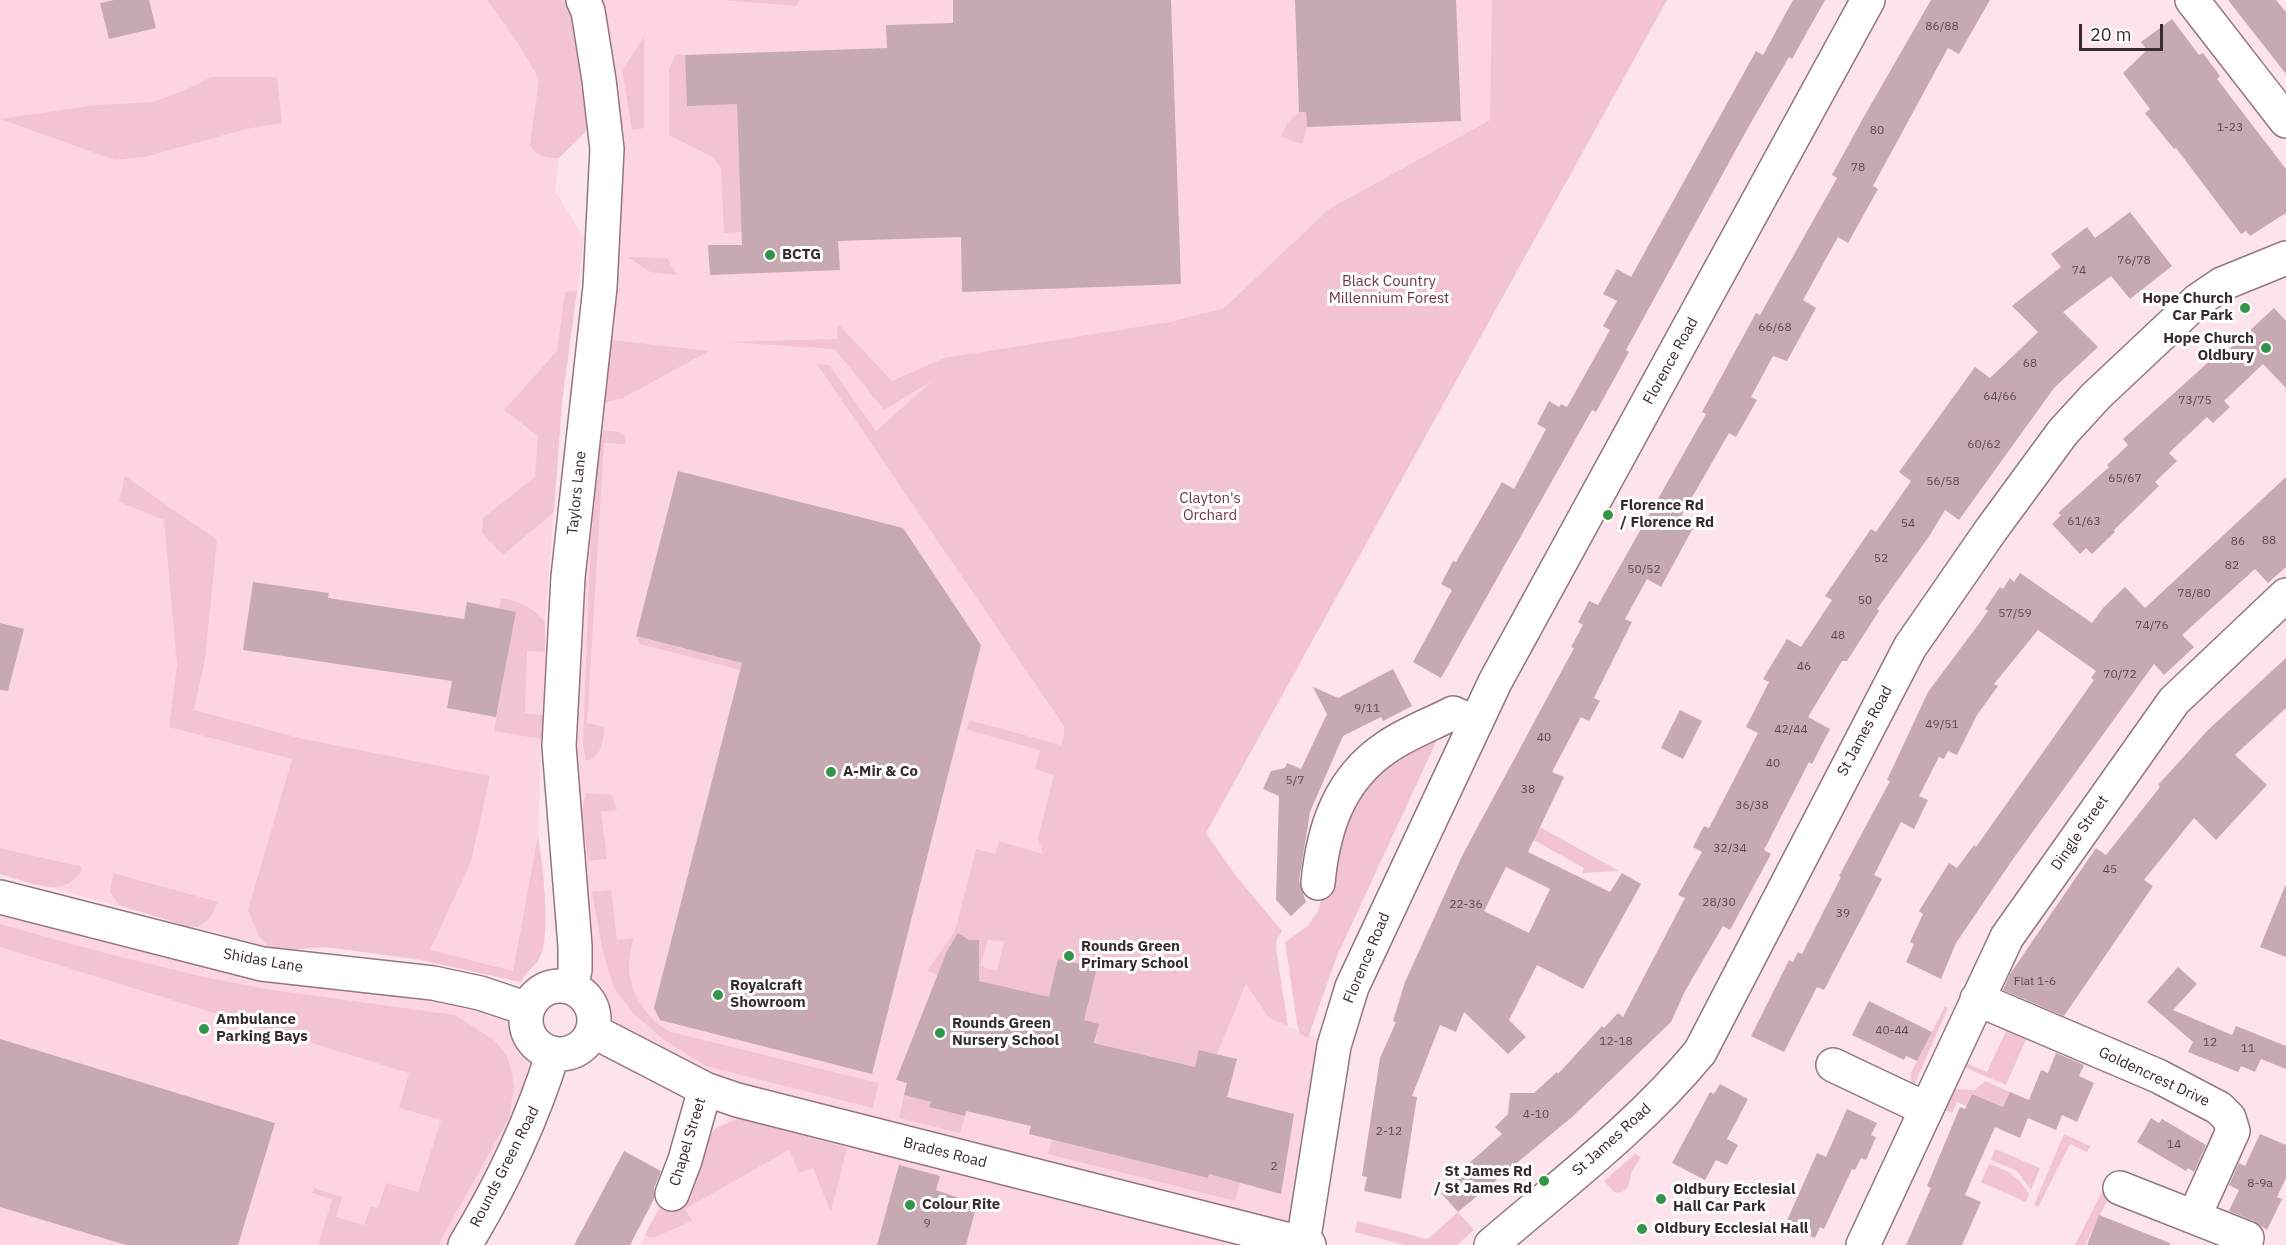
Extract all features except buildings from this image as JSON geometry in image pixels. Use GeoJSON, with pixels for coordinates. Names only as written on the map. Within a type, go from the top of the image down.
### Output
{"type":"FeatureCollection","features":[{"type":"Feature","properties":{"kind":"street","name":"Taylors Lane"},"geometry":{"type":"LineString","coordinates":[[571,987],[575,970],[575,946],[559,735],[568,577],[600,287],[607,149],[600,80],[588,11],[583,0]]}},
{"type":"Feature","properties":{"kind":"street","name":"Florence Road"},"geometry":{"type":"LineString","coordinates":[[1306,1244],[1334,1046],[1352,987],[1475,723],[1868,0]]}},
{"type":"Feature","properties":{"kind":"street"},"geometry":{"type":"LineString","coordinates":[[2192,0],[2286,120]]}},
{"type":"Feature","properties":{"kind":"street","name":"St James Road"},"geometry":{"type":"LineString","coordinates":[[1491,1245],[1632,1125],[1675,1082],[1700,1052],[1910,647],[1991,530],[2063,432],[2096,396],[2197,301],[2222,284],[2286,258]]}},
{"type":"Feature","properties":{"kind":"street","name":"Dingle Street"},"geometry":{"type":"LineString","coordinates":[[1863,1245],[2007,937],[2174,701],[2286,595]]}},
{"type":"Feature","properties":{"kind":"street"},"geometry":{"type":"LineString","coordinates":[[1318,883],[1321,851],[1330,819],[1342,792],[1361,768],[1388,746],[1453,713],[1475,723]]}},
{"type":"Feature","properties":{"kind":"street","name":"Shidas Lane"},"geometry":{"type":"LineString","coordinates":[[0,897],[262,964],[433,983],[480,993],[528,1009]]}},
{"type":"Feature","properties":{"kind":"street"},"geometry":{"type":"LineString","coordinates":[[556,986],[571,987],[585,996],[591,1005],[594,1015],[592,1031],[579,1048],[570,1052],[554,1053],[542,1048],[533,1040],[528,1029],[528,1009],[543,990],[556,986]]}},
{"type":"Feature","properties":{"kind":"street","name":"Goldencrest Drive"},"geometry":{"type":"LineString","coordinates":[[1977,999],[2158,1076],[2219,1108],[2229,1118],[2233,1131],[2194,1217]]}},
{"type":"Feature","properties":{"kind":"street","name":"Brades Road"},"geometry":{"type":"LineString","coordinates":[[592,1031],[705,1089],[857,1132],[1306,1244]]}},
{"type":"Feature","properties":{"kind":"street","name":"Rounds Green Road"},"geometry":{"type":"LineString","coordinates":[[465,1245],[514,1155],[538,1101],[554,1053]]}},
{"type":"Feature","properties":{"kind":"street"},"geometry":{"type":"LineString","coordinates":[[1833,1065],[1926,1109]]}},
{"type":"Feature","properties":{"kind":"street","name":"Chapel Street"},"geometry":{"type":"LineString","coordinates":[[672,1194],[685,1160],[705,1089]]}},
{"type":"Feature","properties":{"kind":"street"},"geometry":{"type":"LineString","coordinates":[[2120,1188],[2247,1238]]}},
{"type":"Feature","properties":{"kind":"shaded area"},"geometry":{"type":"Polygon","coordinates":[[[0,0],[570,0],[586,131],[559,158],[555,191],[584,238],[562,402],[545,622],[548,716],[541,739],[538,836],[544,875],[544,941],[539,960],[528,969],[521,982],[425,961],[366,952],[325,947],[287,950],[269,947],[0,874],[0,0]]]}},
{"type":"Feature","properties":{"kind":"shaded area"},"geometry":{"type":"Polygon","coordinates":[[[592,0],[1514,0],[1490,120],[1329,209],[1224,308],[936,378],[1096,755],[1269,1018],[1334,1046],[1309,1245],[640,1245],[660,1204],[677,1207],[714,1129],[726,1122],[736,1100],[594,1015],[591,1005],[578,991],[559,746],[600,287],[592,0]]]}},
{"type":"Feature","properties":{"kind":"shaded area"},"geometry":{"type":"Polygon","coordinates":[[[0,897],[527,1018],[528,1029],[542,1048],[465,1245],[0,1245],[0,897]]]}},
{"type":"Feature","properties":{"kind":"green space"},"geometry":{"type":"Polygon","coordinates":[[[487,0],[570,0],[589,108],[586,131],[559,158],[542,156],[536,153],[530,145],[539,79],[518,43],[487,0]]]}},
{"type":"Feature","properties":{"kind":"green space"},"geometry":{"type":"Polygon","coordinates":[[[722,0],[800,0],[796,6],[722,0]]]}},
{"type":"Feature","properties":{"kind":"green space"},"geometry":{"type":"Polygon","coordinates":[[[1492,0],[1667,0],[1206,833],[1236,876],[1282,931],[1277,939],[1276,948],[1288,1026],[1269,1018],[1246,984],[1217,1054],[1200,1050],[1195,1067],[1095,1043],[1099,1024],[1063,1015],[1024,991],[1009,988],[1006,1000],[927,971],[955,931],[976,849],[995,854],[999,841],[1043,854],[1038,838],[1054,775],[1035,769],[1040,750],[967,730],[969,720],[1061,745],[1064,726],[817,364],[829,365],[876,431],[932,381],[884,410],[835,349],[728,342],[837,339],[838,324],[892,381],[944,358],[1169,322],[1224,308],[1329,209],[1490,120],[1492,0]],[[988,940],[980,966],[997,971],[1004,941],[988,940]],[[1059,959],[1053,983],[1091,992],[1097,968],[1059,959]]]}},
{"type":"Feature","properties":{"kind":"green space"},"geometry":{"type":"Polygon","coordinates":[[[644,37],[644,128],[632,130],[622,70],[644,37]]]}},
{"type":"Feature","properties":{"kind":"green space"},"geometry":{"type":"Polygon","coordinates":[[[675,55],[685,55],[687,105],[737,104],[742,232],[724,233],[721,168],[713,157],[669,135],[669,69],[675,55]]]}},
{"type":"Feature","properties":{"kind":"green space"},"geometry":{"type":"Polygon","coordinates":[[[211,77],[277,77],[282,123],[246,129],[145,157],[115,160],[0,119],[96,105],[152,102],[183,91],[211,77]]]}},
{"type":"Feature","properties":{"kind":"green space"},"geometry":{"type":"Polygon","coordinates":[[[1299,112],[1306,112],[1307,127],[1302,144],[1281,137],[1287,123],[1299,112]]]}},
{"type":"Feature","properties":{"kind":"green space"},"geometry":{"type":"Polygon","coordinates":[[[628,257],[667,258],[677,275],[650,272],[628,257]]]}},
{"type":"Feature","properties":{"kind":"green space"},"geometry":{"type":"Polygon","coordinates":[[[577,291],[562,402],[554,512],[503,555],[482,533],[483,518],[535,477],[538,436],[504,410],[557,351],[565,292],[577,291]]]}},
{"type":"Feature","properties":{"kind":"green space"},"geometry":{"type":"Polygon","coordinates":[[[611,340],[709,351],[623,398],[603,403],[611,340]]]}},
{"type":"Feature","properties":{"kind":"green space"},"geometry":{"type":"Polygon","coordinates":[[[599,430],[620,432],[625,438],[625,444],[604,443],[587,723],[605,727],[599,752],[586,761],[583,743],[590,556],[599,430]]]}},
{"type":"Feature","properties":{"kind":"green space"},"geometry":{"type":"Polygon","coordinates":[[[125,476],[217,540],[205,659],[194,710],[299,738],[490,776],[471,862],[430,950],[513,971],[538,836],[545,900],[545,936],[538,961],[521,982],[416,959],[325,947],[287,950],[269,947],[259,936],[248,910],[292,759],[169,727],[177,665],[164,520],[119,502],[125,476]]]}},
{"type":"Feature","properties":{"kind":"green space"},"geometry":{"type":"Polygon","coordinates":[[[501,598],[525,606],[545,622],[545,652],[527,651],[525,713],[548,716],[541,739],[494,731],[516,612],[499,609],[501,598]]]}},
{"type":"Feature","properties":{"kind":"green space"},"geometry":{"type":"Polygon","coordinates":[[[636,636],[742,663],[740,670],[640,644],[636,636]]]}},
{"type":"Feature","properties":{"kind":"green space"},"geometry":{"type":"Polygon","coordinates":[[[1428,736],[1437,740],[1337,956],[1308,1038],[1300,1034],[1297,1023],[1285,942],[1308,926],[1318,911],[1354,789],[1428,736]]]}},
{"type":"Feature","properties":{"kind":"green space"},"geometry":{"type":"Polygon","coordinates":[[[586,793],[612,795],[617,810],[601,812],[607,859],[588,861],[582,811],[586,793]]]}},
{"type":"Feature","properties":{"kind":"green space"},"geometry":{"type":"Polygon","coordinates":[[[1522,817],[1619,871],[1582,873],[1584,868],[1512,828],[1522,817]]]}},
{"type":"Feature","properties":{"kind":"green space"},"geometry":{"type":"Polygon","coordinates":[[[0,848],[83,867],[76,878],[67,884],[57,887],[34,885],[0,874],[0,848]]]}},
{"type":"Feature","properties":{"kind":"green space"},"geometry":{"type":"Polygon","coordinates":[[[113,873],[218,902],[210,918],[198,927],[186,926],[119,905],[110,892],[113,873]]]}},
{"type":"Feature","properties":{"kind":"green space"},"geometry":{"type":"Polygon","coordinates":[[[611,890],[617,940],[633,938],[629,959],[632,986],[636,996],[655,1021],[671,1032],[879,1083],[873,1108],[706,1066],[664,1040],[632,1012],[614,988],[603,952],[592,892],[611,890]]]}},
{"type":"Feature","properties":{"kind":"green space"},"geometry":{"type":"Polygon","coordinates":[[[0,924],[199,976],[266,989],[455,1015],[494,1040],[507,1056],[514,1087],[509,1118],[438,1245],[318,1245],[332,1199],[312,1193],[314,1188],[342,1197],[336,1217],[364,1225],[371,1206],[378,1208],[386,1183],[418,1192],[441,1120],[399,1108],[409,1073],[0,947],[0,924]]]}},
{"type":"Feature","properties":{"kind":"green space"},"geometry":{"type":"Polygon","coordinates":[[[1945,1006],[1948,1008],[1911,1092],[1911,1073],[1945,1006]]]}},
{"type":"Feature","properties":{"kind":"green space"},"geometry":{"type":"Polygon","coordinates":[[[2007,1029],[2027,1037],[2006,1085],[1964,1067],[1966,1063],[1987,1072],[2007,1029]]]}},
{"type":"Feature","properties":{"kind":"green space"},"geometry":{"type":"Polygon","coordinates":[[[1985,1081],[2010,1092],[2003,1107],[1972,1094],[1966,1106],[1957,1102],[1952,1113],[1944,1110],[1954,1089],[1975,1090],[1985,1081]]]}},
{"type":"Feature","properties":{"kind":"green space"},"geometry":{"type":"Polygon","coordinates":[[[904,1095],[931,1102],[929,1107],[965,1116],[960,1133],[899,1118],[904,1095]]]}},
{"type":"Feature","properties":{"kind":"green space"},"geometry":{"type":"Polygon","coordinates":[[[740,1118],[847,1148],[831,1212],[813,1168],[799,1173],[789,1150],[685,1209],[692,1221],[653,1238],[645,1235],[661,1207],[714,1129],[740,1118]]]}},
{"type":"Feature","properties":{"kind":"green space"},"geometry":{"type":"Polygon","coordinates":[[[2064,1134],[2090,1146],[2087,1152],[2070,1144],[2038,1207],[2034,1205],[2064,1134]]]}},
{"type":"Feature","properties":{"kind":"green space"},"geometry":{"type":"Polygon","coordinates":[[[1052,1140],[1207,1178],[1209,1174],[1240,1182],[1235,1201],[1048,1154],[1052,1140]]]}},
{"type":"Feature","properties":{"kind":"green space"},"geometry":{"type":"Polygon","coordinates":[[[1995,1149],[2040,1168],[2031,1190],[2017,1171],[1991,1160],[1995,1149]]]}},
{"type":"Feature","properties":{"kind":"green space"},"geometry":{"type":"Polygon","coordinates":[[[1635,1154],[1641,1157],[1632,1172],[1627,1188],[1622,1192],[1614,1192],[1604,1181],[1635,1154]]]}},
{"type":"Feature","properties":{"kind":"green space"},"geometry":{"type":"Polygon","coordinates":[[[1989,1164],[2017,1178],[2029,1194],[2026,1202],[1981,1182],[1989,1164]]]}},
{"type":"Feature","properties":{"kind":"green space"},"geometry":{"type":"Polygon","coordinates":[[[2121,1173],[2085,1245],[2075,1245],[2109,1178],[2121,1173]]]}},
{"type":"Feature","properties":{"kind":"green space"},"geometry":{"type":"Polygon","coordinates":[[[1458,1212],[1474,1230],[1457,1245],[1405,1245],[1355,1232],[1357,1221],[1428,1239],[1458,1212]]]}},
{"type":"Feature","properties":{"kind":"place","name":"BCTG"},"geometry":{"type":"Point","coordinates":[770,255]}},
{"type":"Feature","properties":{"kind":"place","name":"Hope Church Car Park"},"geometry":{"type":"Point","coordinates":[2245,308]}},
{"type":"Feature","properties":{"kind":"place","name":"Hope Church Oldbury"},"geometry":{"type":"Point","coordinates":[2266,348]}},
{"type":"Feature","properties":{"kind":"place","name":"Florence Rd / Florence Rd"},"geometry":{"type":"Point","coordinates":[1608,515]}},
{"type":"Feature","properties":{"kind":"place","name":"A-Mir & Co"},"geometry":{"type":"Point","coordinates":[831,772]}},
{"type":"Feature","properties":{"kind":"place","name":"Rounds Green Primary School"},"geometry":{"type":"Point","coordinates":[1069,956]}},
{"type":"Feature","properties":{"kind":"place","name":"Royalcraft Showroom"},"geometry":{"type":"Point","coordinates":[718,995]}},
{"type":"Feature","properties":{"kind":"place","name":"Ambulance Parking Bays"},"geometry":{"type":"Point","coordinates":[204,1029]}},
{"type":"Feature","properties":{"kind":"place","name":"Rounds Green Nursery School"},"geometry":{"type":"Point","coordinates":[940,1033]}},
{"type":"Feature","properties":{"kind":"place","name":"St James Rd / St James Rd"},"geometry":{"type":"Point","coordinates":[1544,1181]}},
{"type":"Feature","properties":{"kind":"place","name":"Oldbury Ecclesial Hall Car Park"},"geometry":{"type":"Point","coordinates":[1661,1199]}},
{"type":"Feature","properties":{"kind":"place","name":"Colour Rite"},"geometry":{"type":"Point","coordinates":[910,1205]}},
{"type":"Feature","properties":{"kind":"place","name":"Oldbury Ecclesial Hall"},"geometry":{"type":"Point","coordinates":[1642,1229]}},
{"type":"Feature","properties":{"kind":"park label","name":"Black Country Millennium Forest"},"geometry":{"type":"Point","coordinates":[1389,290]}},
{"type":"Feature","properties":{"kind":"park label","name":"Clayton's Orchard"},"geometry":{"type":"Point","coordinates":[1210,508]}}]}
